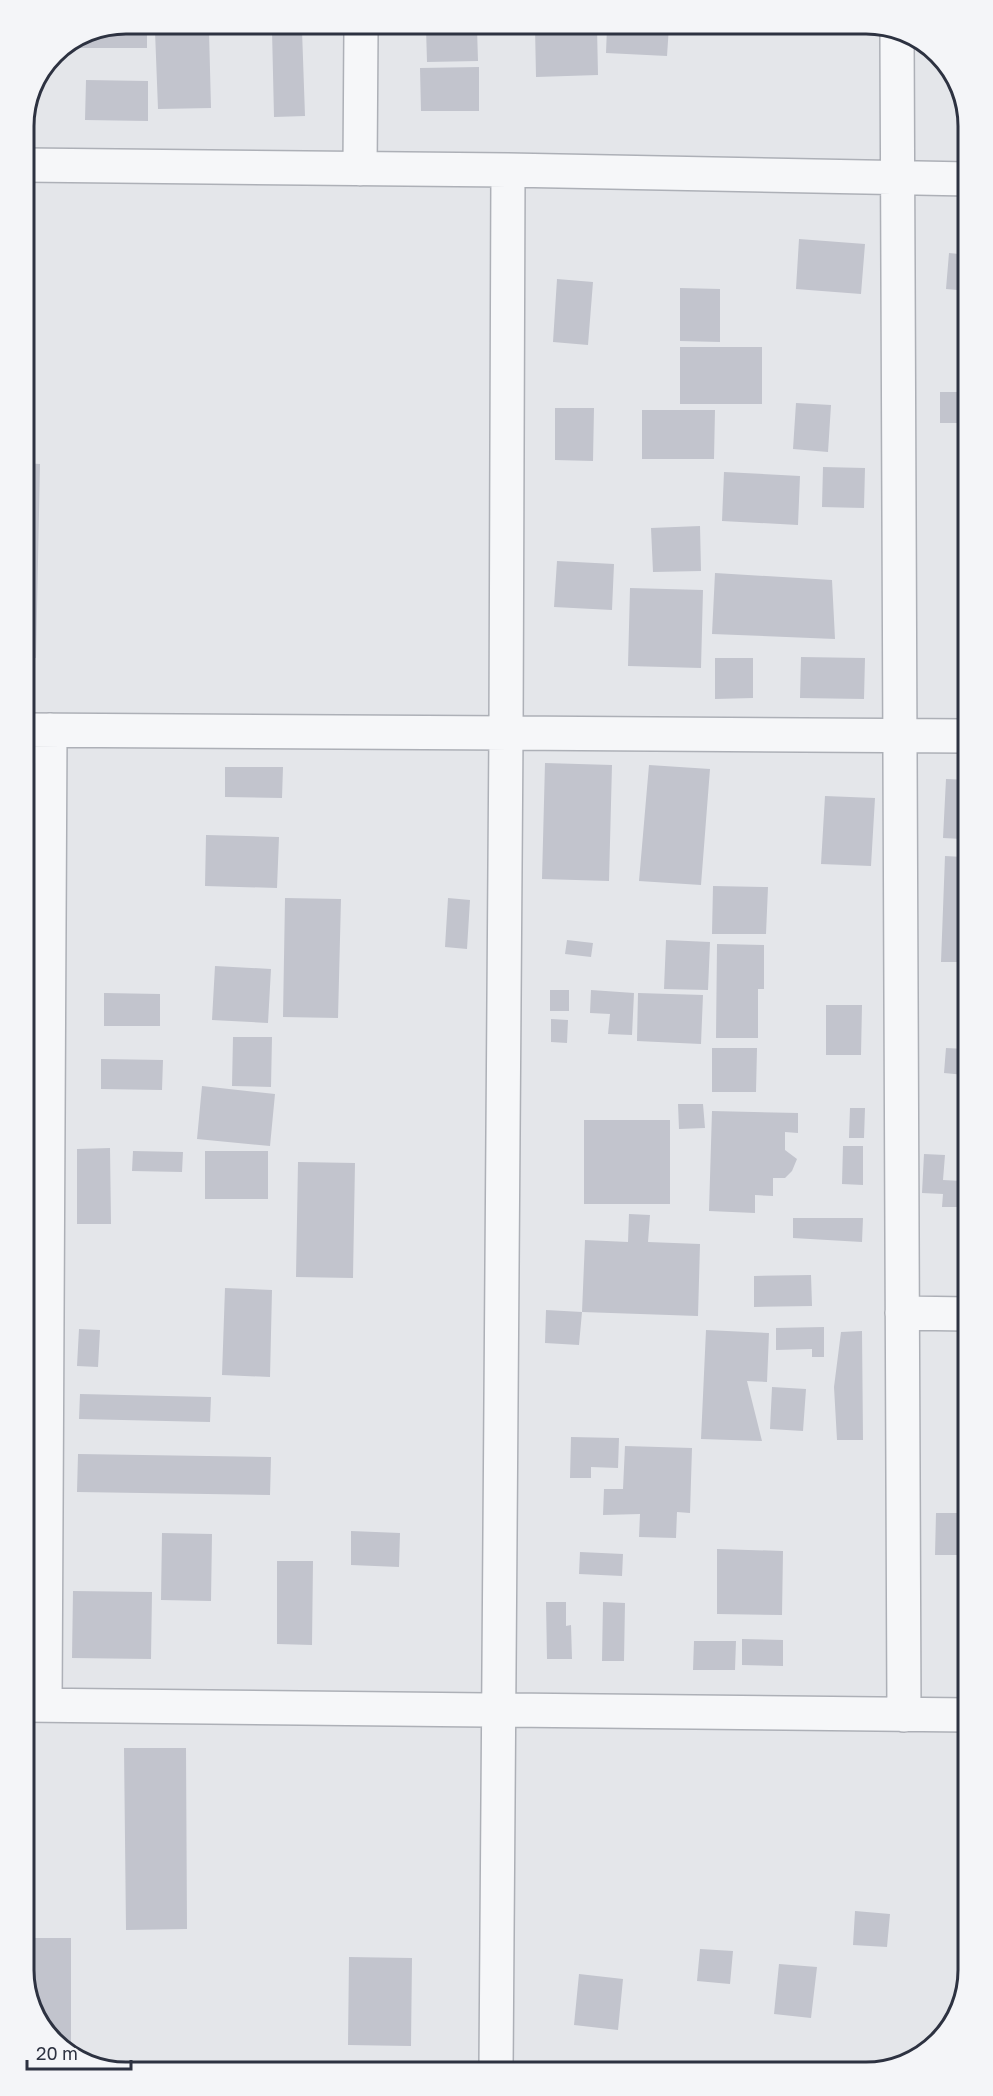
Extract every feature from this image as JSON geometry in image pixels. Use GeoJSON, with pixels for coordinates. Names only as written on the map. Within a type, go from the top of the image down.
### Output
{"type":"FeatureCollection","features":[{"type":"Feature","properties":{"kind":"street"},"geometry":{"type":"LineString","coordinates":[[360,169],[362,34]]}},
{"type":"Feature","properties":{"kind":"street"},"geometry":{"type":"LineString","coordinates":[[897,39],[904,1714]]}},
{"type":"Feature","properties":{"kind":"street"},"geometry":{"type":"LineString","coordinates":[[35,165],[508,170],[958,179]]}},
{"type":"Feature","properties":{"kind":"street"},"geometry":{"type":"LineString","coordinates":[[496,2062],[508,170]]}},
{"type":"Feature","properties":{"kind":"street"},"geometry":{"type":"LineString","coordinates":[[958,736],[37,730],[35,1705],[958,1715]]}},
{"type":"Feature","properties":{"kind":"street"},"geometry":{"type":"LineString","coordinates":[[902,1313],[958,1314]]}},
{"type":"Feature","properties":{"kind":"building"},"geometry":{"type":"Polygon","coordinates":[[[127,34],[147,34],[147,48],[80,48],[109,36],[127,34]]]}},
{"type":"Feature","properties":{"kind":"building"},"geometry":{"type":"Polygon","coordinates":[[[155,34],[209,34],[211,108],[158,109],[155,34]]]}},
{"type":"Feature","properties":{"kind":"building"},"geometry":{"type":"Polygon","coordinates":[[[272,34],[302,34],[305,116],[274,117],[272,34]]]}},
{"type":"Feature","properties":{"kind":"building"},"geometry":{"type":"Polygon","coordinates":[[[426,34],[477,34],[478,61],[427,62],[426,34]]]}},
{"type":"Feature","properties":{"kind":"building"},"geometry":{"type":"Polygon","coordinates":[[[535,35],[597,35],[598,75],[536,77],[535,35]]]}},
{"type":"Feature","properties":{"kind":"building"},"geometry":{"type":"Polygon","coordinates":[[[607,35],[668,35],[667,56],[606,53],[607,35]]]}},
{"type":"Feature","properties":{"kind":"building"},"geometry":{"type":"Polygon","coordinates":[[[479,67],[479,111],[421,111],[420,68],[479,67]]]}},
{"type":"Feature","properties":{"kind":"building"},"geometry":{"type":"Polygon","coordinates":[[[86,80],[148,81],[148,121],[85,120],[86,80]]]}},
{"type":"Feature","properties":{"kind":"building"},"geometry":{"type":"Polygon","coordinates":[[[799,239],[865,244],[861,294],[796,289],[799,239]]]}},
{"type":"Feature","properties":{"kind":"building"},"geometry":{"type":"Polygon","coordinates":[[[949,253],[958,254],[958,290],[946,289],[949,253]]]}},
{"type":"Feature","properties":{"kind":"building"},"geometry":{"type":"Polygon","coordinates":[[[557,279],[593,282],[588,345],[553,342],[557,279]]]}},
{"type":"Feature","properties":{"kind":"building"},"geometry":{"type":"Polygon","coordinates":[[[680,288],[720,289],[720,342],[680,341],[680,288]]]}},
{"type":"Feature","properties":{"kind":"building"},"geometry":{"type":"Polygon","coordinates":[[[680,347],[762,347],[762,404],[680,404],[680,347]]]}},
{"type":"Feature","properties":{"kind":"building"},"geometry":{"type":"Polygon","coordinates":[[[940,392],[958,392],[958,423],[940,423],[940,392]]]}},
{"type":"Feature","properties":{"kind":"building"},"geometry":{"type":"Polygon","coordinates":[[[796,403],[831,405],[828,452],[793,449],[796,403]]]}},
{"type":"Feature","properties":{"kind":"building"},"geometry":{"type":"Polygon","coordinates":[[[555,408],[594,408],[593,461],[555,460],[555,408]]]}},
{"type":"Feature","properties":{"kind":"building"},"geometry":{"type":"Polygon","coordinates":[[[642,410],[715,410],[714,459],[642,459],[642,410]]]}},
{"type":"Feature","properties":{"kind":"building"},"geometry":{"type":"Polygon","coordinates":[[[35,464],[40,464],[35,658],[35,464]]]}},
{"type":"Feature","properties":{"kind":"building"},"geometry":{"type":"Polygon","coordinates":[[[823,467],[865,468],[864,508],[822,507],[823,467]]]}},
{"type":"Feature","properties":{"kind":"building"},"geometry":{"type":"Polygon","coordinates":[[[724,472],[800,476],[798,525],[722,521],[724,472]]]}},
{"type":"Feature","properties":{"kind":"building"},"geometry":{"type":"Polygon","coordinates":[[[700,526],[701,571],[653,572],[651,528],[700,526]]]}},
{"type":"Feature","properties":{"kind":"building"},"geometry":{"type":"Polygon","coordinates":[[[557,561],[614,564],[612,610],[554,607],[557,561]]]}},
{"type":"Feature","properties":{"kind":"building"},"geometry":{"type":"Polygon","coordinates":[[[715,573],[832,580],[835,639],[712,634],[715,573]]]}},
{"type":"Feature","properties":{"kind":"building"},"geometry":{"type":"Polygon","coordinates":[[[630,588],[703,590],[701,668],[628,666],[630,588]]]}},
{"type":"Feature","properties":{"kind":"building"},"geometry":{"type":"Polygon","coordinates":[[[801,657],[865,658],[864,699],[800,698],[801,657]]]}},
{"type":"Feature","properties":{"kind":"building"},"geometry":{"type":"Polygon","coordinates":[[[715,658],[753,658],[753,698],[715,699],[715,658]]]}},
{"type":"Feature","properties":{"kind":"building"},"geometry":{"type":"Polygon","coordinates":[[[545,763],[612,765],[609,881],[542,879],[545,763]]]}},
{"type":"Feature","properties":{"kind":"building"},"geometry":{"type":"Polygon","coordinates":[[[649,765],[710,769],[701,885],[639,881],[649,765]]]}},
{"type":"Feature","properties":{"kind":"building"},"geometry":{"type":"Polygon","coordinates":[[[225,767],[283,767],[282,798],[225,797],[225,767]]]}},
{"type":"Feature","properties":{"kind":"building"},"geometry":{"type":"Polygon","coordinates":[[[946,779],[958,780],[958,839],[943,838],[946,779]]]}},
{"type":"Feature","properties":{"kind":"building"},"geometry":{"type":"Polygon","coordinates":[[[825,796],[875,798],[871,866],[821,864],[825,796]]]}},
{"type":"Feature","properties":{"kind":"building"},"geometry":{"type":"Polygon","coordinates":[[[206,835],[279,837],[277,888],[205,886],[206,835]]]}},
{"type":"Feature","properties":{"kind":"building"},"geometry":{"type":"Polygon","coordinates":[[[945,856],[958,857],[958,962],[941,962],[945,856]]]}},
{"type":"Feature","properties":{"kind":"building"},"geometry":{"type":"Polygon","coordinates":[[[713,886],[768,887],[766,934],[712,934],[713,886]]]}},
{"type":"Feature","properties":{"kind":"building"},"geometry":{"type":"Polygon","coordinates":[[[285,898],[341,899],[338,1018],[283,1017],[285,898]]]}},
{"type":"Feature","properties":{"kind":"building"},"geometry":{"type":"Polygon","coordinates":[[[448,898],[470,900],[467,949],[445,947],[448,898]]]}},
{"type":"Feature","properties":{"kind":"building"},"geometry":{"type":"Polygon","coordinates":[[[567,940],[593,943],[591,957],[565,954],[567,940]]]}},
{"type":"Feature","properties":{"kind":"building"},"geometry":{"type":"Polygon","coordinates":[[[666,940],[710,942],[708,990],[664,989],[666,940]]]}},
{"type":"Feature","properties":{"kind":"building"},"geometry":{"type":"Polygon","coordinates":[[[717,944],[764,945],[764,989],[758,989],[758,1038],[716,1038],[717,944]]]}},
{"type":"Feature","properties":{"kind":"building"},"geometry":{"type":"Polygon","coordinates":[[[215,966],[271,969],[268,1023],[212,1020],[215,966]]]}},
{"type":"Feature","properties":{"kind":"building"},"geometry":{"type":"Polygon","coordinates":[[[550,990],[569,990],[569,1011],[550,1011],[550,990]]]}},
{"type":"Feature","properties":{"kind":"building"},"geometry":{"type":"Polygon","coordinates":[[[591,990],[634,993],[632,1035],[608,1034],[610,1014],[590,1013],[591,990]]]}},
{"type":"Feature","properties":{"kind":"building"},"geometry":{"type":"Polygon","coordinates":[[[104,993],[160,994],[160,1026],[104,1026],[104,993]]]}},
{"type":"Feature","properties":{"kind":"building"},"geometry":{"type":"Polygon","coordinates":[[[638,993],[703,995],[701,1044],[637,1041],[638,993]]]}},
{"type":"Feature","properties":{"kind":"building"},"geometry":{"type":"Polygon","coordinates":[[[826,1005],[862,1005],[861,1055],[826,1055],[826,1005]]]}},
{"type":"Feature","properties":{"kind":"building"},"geometry":{"type":"Polygon","coordinates":[[[551,1019],[568,1020],[567,1043],[551,1042],[551,1019]]]}},
{"type":"Feature","properties":{"kind":"building"},"geometry":{"type":"Polygon","coordinates":[[[233,1037],[272,1037],[271,1087],[232,1086],[233,1037]]]}},
{"type":"Feature","properties":{"kind":"building"},"geometry":{"type":"Polygon","coordinates":[[[712,1048],[757,1048],[756,1092],[712,1092],[712,1048]]]}},
{"type":"Feature","properties":{"kind":"building"},"geometry":{"type":"Polygon","coordinates":[[[946,1048],[958,1049],[958,1074],[944,1073],[946,1048]]]}},
{"type":"Feature","properties":{"kind":"building"},"geometry":{"type":"Polygon","coordinates":[[[101,1059],[163,1060],[162,1090],[101,1089],[101,1059]]]}},
{"type":"Feature","properties":{"kind":"building"},"geometry":{"type":"Polygon","coordinates":[[[202,1086],[275,1094],[270,1146],[197,1139],[202,1086]]]}},
{"type":"Feature","properties":{"kind":"building"},"geometry":{"type":"Polygon","coordinates":[[[678,1104],[703,1104],[705,1128],[679,1129],[678,1104]]]}},
{"type":"Feature","properties":{"kind":"building"},"geometry":{"type":"Polygon","coordinates":[[[850,1108],[865,1108],[864,1138],[849,1138],[850,1108]]]}},
{"type":"Feature","properties":{"kind":"building"},"geometry":{"type":"Polygon","coordinates":[[[712,1111],[798,1113],[798,1133],[785,1132],[785,1150],[797,1159],[792,1171],[785,1178],[773,1178],[773,1196],[755,1195],[755,1213],[709,1211],[712,1111]]]}},
{"type":"Feature","properties":{"kind":"building"},"geometry":{"type":"Polygon","coordinates":[[[584,1120],[670,1120],[670,1204],[584,1204],[584,1120]]]}},
{"type":"Feature","properties":{"kind":"building"},"geometry":{"type":"Polygon","coordinates":[[[843,1146],[863,1146],[863,1185],[842,1184],[843,1146]]]}},
{"type":"Feature","properties":{"kind":"building"},"geometry":{"type":"Polygon","coordinates":[[[110,1148],[111,1224],[77,1224],[77,1149],[110,1148]]]}},
{"type":"Feature","properties":{"kind":"building"},"geometry":{"type":"Polygon","coordinates":[[[133,1151],[183,1152],[182,1172],[132,1171],[133,1151]]]}},
{"type":"Feature","properties":{"kind":"building"},"geometry":{"type":"Polygon","coordinates":[[[205,1151],[268,1151],[268,1199],[205,1199],[205,1151]]]}},
{"type":"Feature","properties":{"kind":"building"},"geometry":{"type":"Polygon","coordinates":[[[924,1154],[945,1155],[943,1180],[958,1181],[958,1207],[942,1207],[943,1194],[922,1193],[924,1154]]]}},
{"type":"Feature","properties":{"kind":"building"},"geometry":{"type":"Polygon","coordinates":[[[298,1162],[355,1163],[353,1278],[296,1277],[298,1162]]]}},
{"type":"Feature","properties":{"kind":"building"},"geometry":{"type":"Polygon","coordinates":[[[629,1214],[650,1215],[648,1242],[700,1244],[698,1316],[582,1312],[585,1240],[628,1242],[629,1214]]]}},
{"type":"Feature","properties":{"kind":"building"},"geometry":{"type":"Polygon","coordinates":[[[793,1218],[863,1218],[862,1242],[793,1238],[793,1218]]]}},
{"type":"Feature","properties":{"kind":"building"},"geometry":{"type":"Polygon","coordinates":[[[811,1275],[812,1306],[754,1307],[754,1276],[811,1275]]]}},
{"type":"Feature","properties":{"kind":"building"},"geometry":{"type":"Polygon","coordinates":[[[225,1288],[272,1290],[270,1377],[222,1375],[225,1288]]]}},
{"type":"Feature","properties":{"kind":"building"},"geometry":{"type":"Polygon","coordinates":[[[546,1310],[582,1312],[579,1345],[545,1343],[546,1310]]]}},
{"type":"Feature","properties":{"kind":"building"},"geometry":{"type":"Polygon","coordinates":[[[824,1327],[824,1357],[812,1357],[812,1349],[776,1350],[776,1328],[824,1327]]]}},
{"type":"Feature","properties":{"kind":"building"},"geometry":{"type":"Polygon","coordinates":[[[79,1329],[100,1330],[98,1367],[77,1366],[79,1329]]]}},
{"type":"Feature","properties":{"kind":"building"},"geometry":{"type":"Polygon","coordinates":[[[706,1330],[769,1333],[767,1382],[747,1381],[762,1441],[701,1439],[706,1330]]]}},
{"type":"Feature","properties":{"kind":"building"},"geometry":{"type":"Polygon","coordinates":[[[862,1331],[863,1440],[837,1440],[834,1387],[841,1332],[862,1331]]]}},
{"type":"Feature","properties":{"kind":"building"},"geometry":{"type":"Polygon","coordinates":[[[772,1387],[806,1389],[803,1431],[770,1429],[772,1387]]]}},
{"type":"Feature","properties":{"kind":"building"},"geometry":{"type":"Polygon","coordinates":[[[80,1394],[211,1397],[210,1422],[79,1419],[80,1394]]]}},
{"type":"Feature","properties":{"kind":"building"},"geometry":{"type":"Polygon","coordinates":[[[571,1437],[619,1438],[618,1468],[591,1467],[591,1478],[570,1478],[571,1437]]]}},
{"type":"Feature","properties":{"kind":"building"},"geometry":{"type":"Polygon","coordinates":[[[625,1446],[692,1448],[690,1513],[677,1512],[676,1538],[639,1537],[640,1514],[603,1515],[604,1489],[623,1489],[625,1446]]]}},
{"type":"Feature","properties":{"kind":"building"},"geometry":{"type":"Polygon","coordinates":[[[78,1454],[271,1457],[270,1495],[77,1492],[78,1454]]]}},
{"type":"Feature","properties":{"kind":"building"},"geometry":{"type":"Polygon","coordinates":[[[936,1513],[958,1513],[958,1555],[935,1555],[936,1513]]]}},
{"type":"Feature","properties":{"kind":"building"},"geometry":{"type":"Polygon","coordinates":[[[351,1531],[400,1533],[399,1567],[351,1565],[351,1531]]]}},
{"type":"Feature","properties":{"kind":"building"},"geometry":{"type":"Polygon","coordinates":[[[162,1533],[212,1534],[211,1601],[161,1600],[162,1533]]]}},
{"type":"Feature","properties":{"kind":"building"},"geometry":{"type":"Polygon","coordinates":[[[717,1549],[783,1551],[782,1615],[717,1614],[717,1549]]]}},
{"type":"Feature","properties":{"kind":"building"},"geometry":{"type":"Polygon","coordinates":[[[580,1552],[623,1554],[622,1576],[579,1574],[580,1552]]]}},
{"type":"Feature","properties":{"kind":"building"},"geometry":{"type":"Polygon","coordinates":[[[277,1561],[313,1561],[312,1645],[277,1644],[277,1561]]]}},
{"type":"Feature","properties":{"kind":"building"},"geometry":{"type":"Polygon","coordinates":[[[73,1591],[152,1592],[151,1659],[72,1658],[73,1591]]]}},
{"type":"Feature","properties":{"kind":"building"},"geometry":{"type":"Polygon","coordinates":[[[546,1602],[566,1602],[566,1626],[571,1625],[572,1659],[547,1659],[546,1602]]]}},
{"type":"Feature","properties":{"kind":"building"},"geometry":{"type":"Polygon","coordinates":[[[603,1602],[625,1603],[624,1661],[602,1661],[603,1602]]]}},
{"type":"Feature","properties":{"kind":"building"},"geometry":{"type":"Polygon","coordinates":[[[742,1639],[783,1640],[783,1666],[742,1665],[742,1639]]]}},
{"type":"Feature","properties":{"kind":"building"},"geometry":{"type":"Polygon","coordinates":[[[694,1641],[736,1641],[735,1670],[693,1670],[694,1641]]]}},
{"type":"Feature","properties":{"kind":"building"},"geometry":{"type":"Polygon","coordinates":[[[124,1748],[186,1748],[187,1929],[126,1930],[124,1748]]]}},
{"type":"Feature","properties":{"kind":"building"},"geometry":{"type":"Polygon","coordinates":[[[855,1911],[890,1914],[887,1947],[853,1945],[855,1911]]]}},
{"type":"Feature","properties":{"kind":"building"},"geometry":{"type":"Polygon","coordinates":[[[34,1938],[71,1938],[71,2042],[47,2015],[36,1987],[34,1969],[34,1938]]]}},
{"type":"Feature","properties":{"kind":"building"},"geometry":{"type":"Polygon","coordinates":[[[700,1949],[733,1951],[730,1984],[697,1981],[700,1949]]]}},
{"type":"Feature","properties":{"kind":"building"},"geometry":{"type":"Polygon","coordinates":[[[349,1957],[412,1958],[411,2046],[348,2045],[349,1957]]]}},
{"type":"Feature","properties":{"kind":"building"},"geometry":{"type":"Polygon","coordinates":[[[779,1964],[817,1967],[811,2018],[774,2014],[779,1964]]]}},
{"type":"Feature","properties":{"kind":"building"},"geometry":{"type":"Polygon","coordinates":[[[579,1974],[623,1979],[618,2030],[574,2025],[579,1974]]]}}]}
